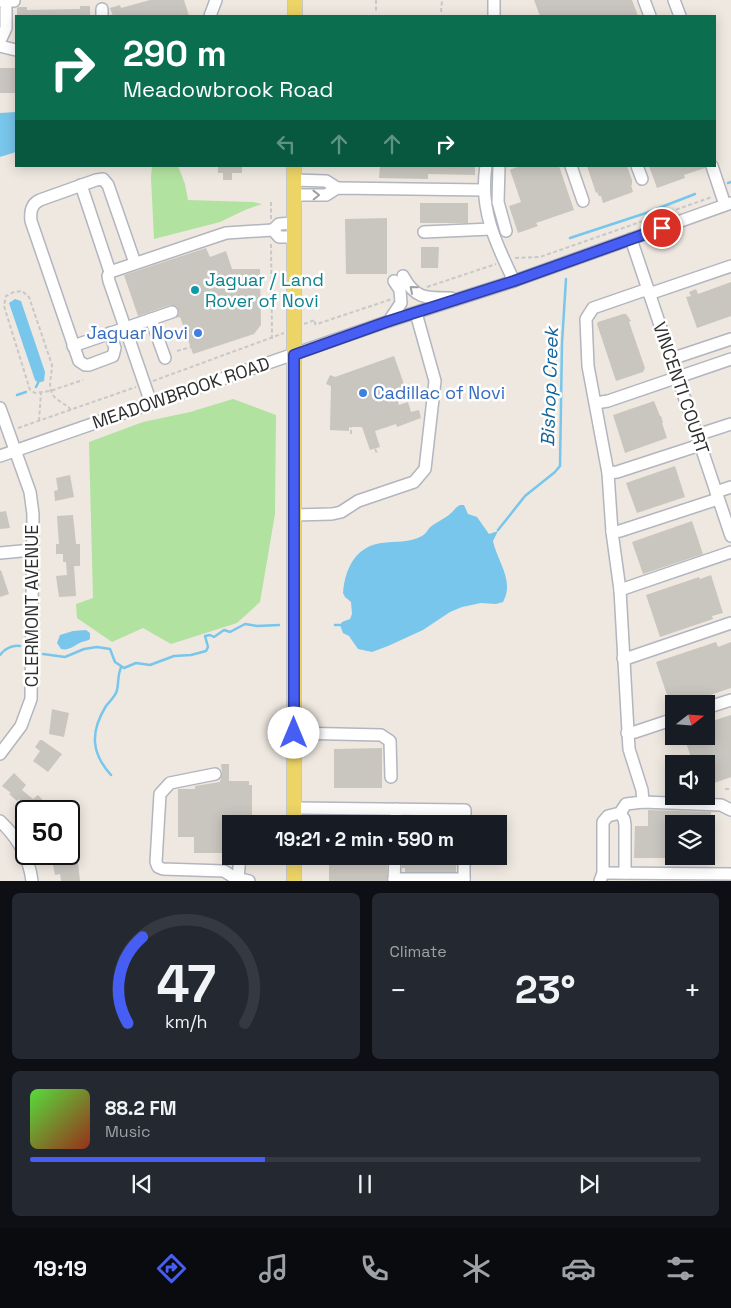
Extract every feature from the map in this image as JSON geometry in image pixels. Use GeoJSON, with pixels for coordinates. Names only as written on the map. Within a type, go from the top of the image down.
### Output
{"type":"FeatureCollection","features":[{"type":"Feature","properties":{"kind":"main road"},"geometry":{"type":"LineString","coordinates":[[295,0],[295,15]]}},
{"type":"Feature","properties":{"kind":"main road"},"geometry":{"type":"LineString","coordinates":[[294,167],[294,815]]}},
{"type":"Feature","properties":{"kind":"main road"},"geometry":{"type":"LineString","coordinates":[[294,865],[294,880]]}},
{"type":"Feature","properties":{"kind":"street"},"geometry":{"type":"LineString","coordinates":[[210,15],[216,0]]}},
{"type":"Feature","properties":{"kind":"street"},"geometry":{"type":"LineString","coordinates":[[494,0],[494,15]]}},
{"type":"Feature","properties":{"kind":"street"},"geometry":{"type":"LineString","coordinates":[[644,0],[650,15]]}},
{"type":"Feature","properties":{"kind":"street"},"geometry":{"type":"LineString","coordinates":[[674,0],[680,15]]}},
{"type":"Feature","properties":{"kind":"street"},"geometry":{"type":"LineString","coordinates":[[0,41],[6,28],[7,3]]}},
{"type":"Feature","properties":{"kind":"street"},"geometry":{"type":"LineString","coordinates":[[0,46],[15,50]]}},
{"type":"Feature","properties":{"kind":"street"},"geometry":{"type":"LineString","coordinates":[[486,167],[484,190],[486,211],[491,229],[514,281]]}},
{"type":"Feature","properties":{"kind":"street"},"geometry":{"type":"LineString","coordinates":[[499,167],[498,202],[506,231]]}},
{"type":"Feature","properties":{"kind":"street"},"geometry":{"type":"LineString","coordinates":[[571,167],[582,201]]}},
{"type":"Feature","properties":{"kind":"street"},"geometry":{"type":"LineString","coordinates":[[637,167],[642,179]]}},
{"type":"Feature","properties":{"kind":"street"},"geometry":{"type":"LineString","coordinates":[[712,167],[726,200]]}},
{"type":"Feature","properties":{"kind":"street"},"geometry":{"type":"LineString","coordinates":[[110,333],[115,352],[110,358],[89,365],[82,364],[79,361],[30,221],[32,207],[37,201],[99,179],[103,180],[108,185],[135,263]]}},
{"type":"Feature","properties":{"kind":"street"},"geometry":{"type":"LineString","coordinates":[[294,180],[326,181],[337,188],[484,190]]}},
{"type":"Feature","properties":{"kind":"street"},"geometry":{"type":"LineString","coordinates":[[81,185],[110,272],[108,276],[109,281],[151,403]]}},
{"type":"Feature","properties":{"kind":"street"},"geometry":{"type":"LineString","coordinates":[[294,196],[326,195],[337,188]]}},
{"type":"Feature","properties":{"kind":"street","name":"MEADOWBROOK ROAD"},"geometry":{"type":"LineString","coordinates":[[0,456],[389,321],[514,281],[630,239],[726,200]]}},
{"type":"Feature","properties":{"kind":"street"},"geometry":{"type":"LineString","coordinates":[[110,272],[226,233],[272,226],[279,236],[294,230]]}},
{"type":"Feature","properties":{"kind":"street"},"geometry":{"type":"LineString","coordinates":[[424,232],[491,229]]}},
{"type":"Feature","properties":{"kind":"street","name":"VINCENTI COURT"},"geometry":{"type":"LineString","coordinates":[[630,239],[731,536]]}},
{"type":"Feature","properties":{"kind":"street"},"geometry":{"type":"LineString","coordinates":[[643,802],[642,790],[629,749],[627,733],[620,590],[612,532],[608,473],[588,366],[586,324],[588,314],[593,308],[731,266]]}},
{"type":"Feature","properties":{"kind":"street"},"geometry":{"type":"LineString","coordinates":[[389,321],[402,303],[398,278],[414,292],[422,296],[462,298]]}},
{"type":"Feature","properties":{"kind":"street"},"geometry":{"type":"LineString","coordinates":[[73,346],[172,312]]}},
{"type":"Feature","properties":{"kind":"street"},"geometry":{"type":"LineString","coordinates":[[294,515],[341,512],[358,501],[414,482],[426,470],[435,381],[416,313]]}},
{"type":"Feature","properties":{"kind":"street"},"geometry":{"type":"LineString","coordinates":[[151,319],[165,358]]}},
{"type":"Feature","properties":{"kind":"street"},"geometry":{"type":"LineString","coordinates":[[671,359],[731,339]]}},
{"type":"Feature","properties":{"kind":"street"},"geometry":{"type":"LineString","coordinates":[[596,404],[731,359]]}},
{"type":"Feature","properties":{"kind":"street","name":"CLERMONT AVENUE"},"geometry":{"type":"LineString","coordinates":[[0,408],[32,503],[31,699],[21,726],[0,754]]}},
{"type":"Feature","properties":{"kind":"street"},"geometry":{"type":"LineString","coordinates":[[608,473],[617,472],[699,440],[731,424]]}},
{"type":"Feature","properties":{"kind":"street"},"geometry":{"type":"LineString","coordinates":[[612,532],[620,531],[717,496],[731,487]]}},
{"type":"Feature","properties":{"kind":"street"},"geometry":{"type":"LineString","coordinates":[[0,554],[32,550]]}},
{"type":"Feature","properties":{"kind":"street"},"geometry":{"type":"LineString","coordinates":[[620,590],[731,552]]}},
{"type":"Feature","properties":{"kind":"street"},"geometry":{"type":"LineString","coordinates":[[623,658],[628,658],[731,623]]}},
{"type":"Feature","properties":{"kind":"street"},"geometry":{"type":"LineString","coordinates":[[715,705],[731,700]]}},
{"type":"Feature","properties":{"kind":"street"},"geometry":{"type":"LineString","coordinates":[[627,733],[665,722]]}},
{"type":"Feature","properties":{"kind":"street"},"geometry":{"type":"LineString","coordinates":[[294,733],[381,735],[390,741],[391,777]]}},
{"type":"Feature","properties":{"kind":"street"},"geometry":{"type":"LineString","coordinates":[[215,774],[170,783],[160,794],[156,862],[158,867],[163,869],[224,871],[243,880]]}},
{"type":"Feature","properties":{"kind":"street"},"geometry":{"type":"LineString","coordinates":[[731,810],[721,805],[643,802],[626,804],[620,813],[608,816],[602,826],[601,877],[625,873],[703,877],[731,874]]}},
{"type":"Feature","properties":{"kind":"street"},"geometry":{"type":"LineString","coordinates":[[294,808],[465,810],[465,815]]}},
{"type":"Feature","properties":{"kind":"street"},"geometry":{"type":"LineString","coordinates":[[396,809],[396,815]]}},
{"type":"Feature","properties":{"kind":"street"},"geometry":{"type":"LineString","coordinates":[[620,813],[625,825],[625,873]]}},
{"type":"Feature","properties":{"kind":"street"},"geometry":{"type":"LineString","coordinates":[[0,821],[13,835],[24,853],[32,880]]}},
{"type":"Feature","properties":{"kind":"street"},"geometry":{"type":"LineString","coordinates":[[241,865],[243,880]]}},
{"type":"Feature","properties":{"kind":"street"},"geometry":{"type":"LineString","coordinates":[[395,865],[394,880],[464,880],[464,865]]}},
{"type":"Feature","properties":{"kind":"path"},"geometry":{"type":"LineString","coordinates":[[376,0],[376,13]]}},
{"type":"Feature","properties":{"kind":"path"},"geometry":{"type":"LineString","coordinates":[[441,12],[442,0]]}},
{"type":"Feature","properties":{"kind":"path"},"geometry":{"type":"LineString","coordinates":[[272,200],[272,226]]}},
{"type":"Feature","properties":{"kind":"path"},"geometry":{"type":"LineString","coordinates":[[414,292],[504,261],[522,257],[540,257],[726,200]]}},
{"type":"Feature","properties":{"kind":"path"},"geometry":{"type":"LineString","coordinates":[[271,243],[272,339]]}},
{"type":"Feature","properties":{"kind":"path"},"geometry":{"type":"LineString","coordinates":[[70,410],[50,391],[52,365],[29,297],[22,292],[14,292],[6,296],[4,301],[5,310],[32,392],[50,391],[83,380]]}},
{"type":"Feature","properties":{"kind":"path"},"geometry":{"type":"LineString","coordinates":[[310,322],[315,320],[315,324],[317,324],[401,296]]}},
{"type":"Feature","properties":{"kind":"path"},"geometry":{"type":"LineString","coordinates":[[163,338],[185,331]]}},
{"type":"Feature","properties":{"kind":"path"},"geometry":{"type":"LineString","coordinates":[[151,382],[281,335]]}},
{"type":"Feature","properties":{"kind":"path"},"geometry":{"type":"LineString","coordinates":[[177,352],[191,347]]}},
{"type":"Feature","properties":{"kind":"path"},"geometry":{"type":"LineString","coordinates":[[16,427],[39,421],[139,386]]}},
{"type":"Feature","properties":{"kind":"path"},"geometry":{"type":"LineString","coordinates":[[39,421],[41,393]]}},
{"type":"Feature","properties":{"kind":"path"},"geometry":{"type":"LineString","coordinates":[[351,427],[351,434]]}},
{"type":"Feature","properties":{"kind":"path"},"geometry":{"type":"LineString","coordinates":[[375,448],[377,453]]}},
{"type":"Feature","properties":{"kind":"path"},"geometry":{"type":"LineString","coordinates":[[725,789],[731,789]]}},
{"type":"Feature","properties":{"kind":"green space"},"geometry":{"type":"Polygon","coordinates":[[[152,167],[178,167],[185,184],[188,200],[253,202],[262,204],[220,222],[154,239],[152,167]]]}},
{"type":"Feature","properties":{"kind":"green space"},"geometry":{"type":"Polygon","coordinates":[[[233,399],[276,415],[275,514],[260,602],[237,623],[171,644],[143,628],[112,642],[77,618],[76,604],[93,598],[89,442],[143,422],[190,412],[233,399]]]}},
{"type":"Feature","properties":{"kind":"water"},"geometry":{"type":"Polygon","coordinates":[[[15,112],[15,152],[0,157],[0,113],[15,112]]]}},
{"type":"Feature","properties":{"kind":"water"},"geometry":{"type":"Polygon","coordinates":[[[15,299],[21,301],[45,372],[44,381],[38,383],[35,380],[9,303],[15,299]]]}},
{"type":"Feature","properties":{"kind":"water"},"geometry":{"type":"Polygon","coordinates":[[[460,505],[464,505],[468,514],[477,517],[489,534],[498,531],[493,541],[506,579],[506,594],[503,602],[496,604],[481,603],[462,607],[450,612],[423,630],[388,646],[372,652],[358,649],[349,636],[343,633],[340,625],[342,622],[350,619],[352,614],[351,602],[343,593],[346,576],[353,560],[364,549],[372,545],[407,541],[422,536],[431,526],[448,516],[460,505]]]}},
{"type":"Feature","properties":{"kind":"water"},"geometry":{"type":"Polygon","coordinates":[[[86,630],[90,633],[90,639],[64,649],[61,649],[57,643],[60,635],[86,630]]]}},
{"type":"Feature","properties":{"kind":"building"},"geometry":{"type":"Polygon","coordinates":[[[150,0],[184,0],[189,15],[113,15],[110,8],[120,5],[121,8],[150,0]]]}},
{"type":"Feature","properties":{"kind":"building"},"geometry":{"type":"Polygon","coordinates":[[[534,0],[632,0],[638,15],[540,15],[534,0]]]}},
{"type":"Feature","properties":{"kind":"building"},"geometry":{"type":"Polygon","coordinates":[[[80,6],[90,6],[90,15],[17,15],[17,8],[19,7],[27,7],[27,10],[80,9],[80,6]]]}},
{"type":"Feature","properties":{"kind":"building"},"geometry":{"type":"Polygon","coordinates":[[[0,68],[15,68],[15,93],[0,93],[0,68]]]}},
{"type":"Feature","properties":{"kind":"building"},"geometry":{"type":"Polygon","coordinates":[[[218,167],[242,167],[242,173],[232,173],[232,180],[223,180],[223,173],[218,173],[218,167]]]}},
{"type":"Feature","properties":{"kind":"building"},"geometry":{"type":"Polygon","coordinates":[[[380,167],[475,167],[475,175],[428,174],[428,179],[379,178],[380,167]]]}},
{"type":"Feature","properties":{"kind":"building"},"geometry":{"type":"Polygon","coordinates":[[[517,167],[559,167],[574,210],[536,223],[538,226],[518,233],[509,206],[521,202],[510,170],[517,167]]]}},
{"type":"Feature","properties":{"kind":"building"},"geometry":{"type":"Polygon","coordinates":[[[587,167],[627,167],[632,180],[633,192],[603,203],[601,196],[596,193],[587,167]]]}},
{"type":"Feature","properties":{"kind":"building"},"geometry":{"type":"Polygon","coordinates":[[[649,167],[705,167],[684,175],[685,178],[657,188],[649,167]]]}},
{"type":"Feature","properties":{"kind":"building"},"geometry":{"type":"Polygon","coordinates":[[[420,203],[468,203],[468,223],[420,223],[420,203]]]}},
{"type":"Feature","properties":{"kind":"building"},"geometry":{"type":"Polygon","coordinates":[[[387,218],[387,274],[346,274],[345,219],[387,218]]]}},
{"type":"Feature","properties":{"kind":"building"},"geometry":{"type":"Polygon","coordinates":[[[421,247],[439,247],[438,268],[421,268],[421,247]]]}},
{"type":"Feature","properties":{"kind":"building","name":"Jaguar / Land Rover of Novi"},"geometry":{"type":"Polygon","coordinates":[[[206,248],[210,257],[226,251],[232,269],[260,269],[261,325],[254,334],[193,354],[180,317],[176,318],[179,313],[177,307],[170,305],[138,316],[124,275],[206,248]]]}},
{"type":"Feature","properties":{"kind":"building"},"geometry":{"type":"Polygon","coordinates":[[[731,282],[731,316],[697,328],[686,297],[691,296],[689,292],[696,289],[698,294],[731,282]]]}},
{"type":"Feature","properties":{"kind":"building"},"geometry":{"type":"Polygon","coordinates":[[[626,314],[631,321],[629,322],[645,368],[643,372],[616,381],[597,324],[598,322],[626,314]]]}},
{"type":"Feature","properties":{"kind":"building","name":"Cadillac of Novi"},"geometry":{"type":"Polygon","coordinates":[[[394,356],[405,387],[394,391],[399,405],[408,402],[411,412],[419,410],[421,418],[397,427],[396,424],[375,431],[380,447],[370,450],[362,427],[349,427],[349,431],[330,430],[331,386],[326,384],[330,375],[335,377],[394,356]]]}},
{"type":"Feature","properties":{"kind":"building"},"geometry":{"type":"Polygon","coordinates":[[[654,401],[661,416],[667,438],[625,453],[613,415],[654,401]]]}},
{"type":"Feature","properties":{"kind":"building"},"geometry":{"type":"Polygon","coordinates":[[[675,466],[685,497],[637,513],[626,483],[675,466]]]}},
{"type":"Feature","properties":{"kind":"building"},"geometry":{"type":"Polygon","coordinates":[[[70,475],[74,497],[55,501],[54,491],[58,490],[56,478],[70,475]]]}},
{"type":"Feature","properties":{"kind":"building"},"geometry":{"type":"Polygon","coordinates":[[[6,511],[10,528],[0,529],[0,512],[6,511]]]}},
{"type":"Feature","properties":{"kind":"building"},"geometry":{"type":"Polygon","coordinates":[[[73,515],[76,544],[80,544],[80,566],[74,566],[76,596],[59,597],[56,576],[67,575],[63,554],[56,554],[56,544],[59,544],[57,516],[73,515]]]}},
{"type":"Feature","properties":{"kind":"building"},"geometry":{"type":"Polygon","coordinates":[[[692,521],[703,554],[643,574],[632,542],[692,521]]]}},
{"type":"Feature","properties":{"kind":"building"},"geometry":{"type":"Polygon","coordinates":[[[0,571],[9,594],[0,597],[0,571]]]}},
{"type":"Feature","properties":{"kind":"building"},"geometry":{"type":"Polygon","coordinates":[[[711,575],[723,613],[712,616],[713,619],[660,637],[646,595],[699,577],[700,579],[711,575]]]}},
{"type":"Feature","properties":{"kind":"building"},"geometry":{"type":"Polygon","coordinates":[[[716,642],[718,647],[731,642],[731,688],[710,695],[667,695],[656,662],[716,642]]]}},
{"type":"Feature","properties":{"kind":"building"},"geometry":{"type":"Polygon","coordinates":[[[52,709],[69,713],[64,737],[49,734],[52,709]]]}},
{"type":"Feature","properties":{"kind":"building"},"geometry":{"type":"Polygon","coordinates":[[[731,715],[731,777],[715,783],[715,755],[690,755],[687,745],[715,745],[715,720],[731,715]]]}},
{"type":"Feature","properties":{"kind":"building"},"geometry":{"type":"Polygon","coordinates":[[[40,740],[62,754],[48,772],[33,761],[40,751],[35,747],[40,740]]]}},
{"type":"Feature","properties":{"kind":"building"},"geometry":{"type":"Polygon","coordinates":[[[382,748],[382,788],[334,788],[334,749],[382,748]]]}},
{"type":"Feature","properties":{"kind":"building"},"geometry":{"type":"Polygon","coordinates":[[[221,764],[229,764],[229,781],[249,781],[249,785],[252,785],[252,815],[222,815],[222,853],[194,853],[194,837],[178,837],[178,789],[195,789],[195,786],[220,782],[221,764]]]}},
{"type":"Feature","properties":{"kind":"building"},"geometry":{"type":"Polygon","coordinates":[[[14,773],[26,785],[22,790],[33,799],[38,795],[43,800],[16,800],[2,786],[14,773]]]}},
{"type":"Feature","properties":{"kind":"building"},"geometry":{"type":"Polygon","coordinates":[[[648,810],[711,812],[711,815],[665,815],[665,858],[634,858],[635,826],[648,826],[648,810]]]}},
{"type":"Feature","properties":{"kind":"building"},"geometry":{"type":"Polygon","coordinates":[[[53,865],[78,865],[80,881],[61,881],[60,874],[55,875],[53,865]]]}},
{"type":"Feature","properties":{"kind":"building"},"geometry":{"type":"Polygon","coordinates":[[[329,865],[387,865],[387,881],[329,881],[329,865]]]}},
{"type":"Feature","properties":{"kind":"building"},"geometry":{"type":"Polygon","coordinates":[[[402,865],[456,865],[456,872],[405,872],[405,868],[402,868],[402,865]]]}},
{"type":"Feature","properties":{"kind":"waterway","name":"Bishop Creek"},"geometry":{"type":"LineString","coordinates":[[570,238],[646,213],[695,194]]}},
{"type":"Feature","properties":{"kind":"waterway","name":"Bishop Creek"},"geometry":{"type":"LineString","coordinates":[[498,530],[525,496],[560,466],[562,343],[566,279]]}},
{"type":"Feature","properties":{"kind":"waterway"},"geometry":{"type":"LineString","coordinates":[[36,387],[38,383]]}},
{"type":"Feature","properties":{"kind":"waterway"},"geometry":{"type":"LineString","coordinates":[[17,395],[26,392]]}},
{"type":"Feature","properties":{"kind":"waterway","name":"Bishop Creek"},"geometry":{"type":"LineString","coordinates":[[43,654],[65,657],[84,649],[97,647],[110,649],[115,662],[124,668],[136,663],[150,665],[174,656],[191,655],[206,651],[208,647],[205,636],[210,635],[214,637],[224,630],[230,632],[245,624],[257,626],[279,625]]}},
{"type":"Feature","properties":{"kind":"waterway","name":"Bishop Creek"},"geometry":{"type":"LineString","coordinates":[[335,625],[340,625]]}},
{"type":"Feature","properties":{"kind":"waterway","name":"Bishop Creek"},"geometry":{"type":"LineString","coordinates":[[0,655],[8,648],[20,646]]}},
{"type":"Feature","properties":{"kind":"waterway"},"geometry":{"type":"LineString","coordinates":[[111,775],[104,767],[96,750],[95,733],[101,716],[106,706],[114,697],[118,687],[121,667]]}},
{"type":"Feature","properties":{"kind":"place","name":"Jaguar / Land Rover of Novi"},"geometry":{"type":"Point","coordinates":[195,290]}},
{"type":"Feature","properties":{"kind":"place","name":"Jaguar Novi"},"geometry":{"type":"Point","coordinates":[198,333]}},
{"type":"Feature","properties":{"kind":"place","name":"Cadillac of Novi"},"geometry":{"type":"Point","coordinates":[363,393]}},
{"type":"Feature","properties":{"kind":"route"},"geometry":{"type":"LineString","coordinates":[[294,733],[294,355],[389,321],[514,281],[662,228]]}}]}
